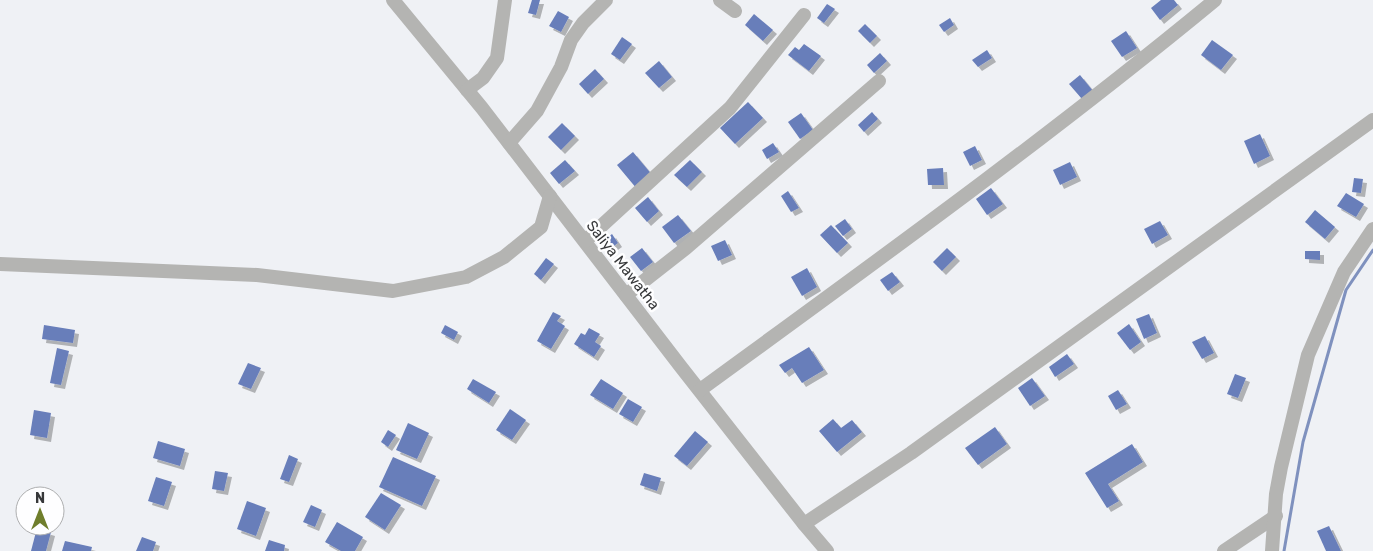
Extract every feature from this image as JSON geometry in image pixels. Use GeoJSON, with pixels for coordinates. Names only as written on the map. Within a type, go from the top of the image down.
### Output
{"type":"FeatureCollection","features":[{"type":"Feature","properties":{"kind":"street","name":"Saliya Mawatha"},"geometry":{"type":"LineString","coordinates":[[393,0],[509,143],[804,524],[827,551]]}},
{"type":"Feature","properties":{"kind":"street"},"geometry":{"type":"LineString","coordinates":[[467,90],[483,78],[497,58],[505,0]]}},
{"type":"Feature","properties":{"kind":"street"},"geometry":{"type":"LineString","coordinates":[[509,143],[537,111],[560,67],[571,40],[583,23],[606,0]]}},
{"type":"Feature","properties":{"kind":"street"},"geometry":{"type":"LineString","coordinates":[[720,0],[735,10]]}},
{"type":"Feature","properties":{"kind":"street"},"geometry":{"type":"LineString","coordinates":[[700,390],[961,198],[1135,66],[1215,0]]}},
{"type":"Feature","properties":{"kind":"street"},"geometry":{"type":"LineString","coordinates":[[585,241],[730,108],[804,15]]}},
{"type":"Feature","properties":{"kind":"street"},"geometry":{"type":"LineString","coordinates":[[626,295],[686,248],[879,82]]}},
{"type":"Feature","properties":{"kind":"street"},"geometry":{"type":"LineString","coordinates":[[804,524],[919,448],[1373,120]]}},
{"type":"Feature","properties":{"kind":"street"},"geometry":{"type":"LineString","coordinates":[[0,264],[257,275],[393,291],[466,276],[504,257],[541,227],[550,196]]}},
{"type":"Feature","properties":{"kind":"street"},"geometry":{"type":"LineString","coordinates":[[1272,551],[1276,516],[1276,494],[1308,355],[1344,272],[1373,228]]}},
{"type":"Feature","properties":{"kind":"street"},"geometry":{"type":"LineString","coordinates":[[1224,551],[1276,516]]}},
{"type":"Feature","properties":{"kind":"building"},"geometry":{"type":"Polygon","coordinates":[[[532,0],[540,0],[536,15],[528,13],[532,0]]]}},
{"type":"Feature","properties":{"kind":"building"},"geometry":{"type":"Polygon","coordinates":[[[1161,0],[1174,0],[1178,5],[1160,20],[1151,8],[1161,0]]]}},
{"type":"Feature","properties":{"kind":"building"},"geometry":{"type":"Polygon","coordinates":[[[827,4],[835,9],[824,23],[817,18],[827,4]]]}},
{"type":"Feature","properties":{"kind":"building"},"geometry":{"type":"Polygon","coordinates":[[[558,11],[569,17],[561,32],[549,26],[558,11]]]}},
{"type":"Feature","properties":{"kind":"building"},"geometry":{"type":"Polygon","coordinates":[[[754,14],[773,30],[763,41],[745,25],[754,14]]]}},
{"type":"Feature","properties":{"kind":"building"},"geometry":{"type":"Polygon","coordinates":[[[950,18],[954,25],[944,32],[939,25],[950,18]]]}},
{"type":"Feature","properties":{"kind":"building"},"geometry":{"type":"Polygon","coordinates":[[[865,24],[877,36],[870,43],[858,31],[865,24]]]}},
{"type":"Feature","properties":{"kind":"building"},"geometry":{"type":"Polygon","coordinates":[[[1126,31],[1137,48],[1122,57],[1111,41],[1126,31]]]}},
{"type":"Feature","properties":{"kind":"building"},"geometry":{"type":"Polygon","coordinates":[[[622,37],[632,44],[620,60],[611,54],[622,37]]]}},
{"type":"Feature","properties":{"kind":"building"},"geometry":{"type":"Polygon","coordinates":[[[1212,40],[1233,55],[1221,70],[1201,55],[1212,40]]]}},
{"type":"Feature","properties":{"kind":"building"},"geometry":{"type":"Polygon","coordinates":[[[804,44],[821,56],[809,71],[788,55],[795,47],[799,50],[804,44]]]}},
{"type":"Feature","properties":{"kind":"building"},"geometry":{"type":"Polygon","coordinates":[[[987,50],[992,58],[978,67],[972,60],[987,50]]]}},
{"type":"Feature","properties":{"kind":"building"},"geometry":{"type":"Polygon","coordinates":[[[880,53],[887,61],[874,73],[867,65],[880,53]]]}},
{"type":"Feature","properties":{"kind":"building"},"geometry":{"type":"Polygon","coordinates":[[[659,61],[672,77],[659,88],[645,73],[659,61]]]}},
{"type":"Feature","properties":{"kind":"building"},"geometry":{"type":"Polygon","coordinates":[[[595,69],[604,79],[588,94],[579,84],[595,69]]]}},
{"type":"Feature","properties":{"kind":"building"},"geometry":{"type":"Polygon","coordinates":[[[1080,75],[1093,91],[1082,99],[1069,84],[1080,75]]]}},
{"type":"Feature","properties":{"kind":"building"},"geometry":{"type":"Polygon","coordinates":[[[748,102],[763,118],[735,144],[720,128],[748,102]]]}},
{"type":"Feature","properties":{"kind":"building"},"geometry":{"type":"Polygon","coordinates":[[[872,112],[878,119],[864,132],[858,125],[872,112]]]}},
{"type":"Feature","properties":{"kind":"building"},"geometry":{"type":"Polygon","coordinates":[[[801,113],[813,130],[800,139],[788,122],[801,113]]]}},
{"type":"Feature","properties":{"kind":"building"},"geometry":{"type":"Polygon","coordinates":[[[562,123],[575,136],[561,150],[548,137],[562,123]]]}},
{"type":"Feature","properties":{"kind":"building"},"geometry":{"type":"Polygon","coordinates":[[[1260,134],[1270,156],[1254,164],[1244,141],[1260,134]]]}},
{"type":"Feature","properties":{"kind":"building"},"geometry":{"type":"Polygon","coordinates":[[[773,143],[779,152],[767,159],[762,150],[773,143]]]}},
{"type":"Feature","properties":{"kind":"building"},"geometry":{"type":"Polygon","coordinates":[[[975,146],[982,160],[970,166],[963,152],[975,146]]]}},
{"type":"Feature","properties":{"kind":"building"},"geometry":{"type":"Polygon","coordinates":[[[633,152],[653,176],[637,189],[617,165],[633,152]]]}},
{"type":"Feature","properties":{"kind":"building"},"geometry":{"type":"Polygon","coordinates":[[[565,160],[575,171],[559,184],[550,173],[565,160]]]}},
{"type":"Feature","properties":{"kind":"building"},"geometry":{"type":"Polygon","coordinates":[[[690,160],[702,172],[687,187],[674,175],[690,160]]]}},
{"type":"Feature","properties":{"kind":"building"},"geometry":{"type":"Polygon","coordinates":[[[1070,162],[1077,177],[1060,185],[1053,170],[1070,162]]]}},
{"type":"Feature","properties":{"kind":"building"},"geometry":{"type":"Polygon","coordinates":[[[943,168],[944,185],[928,185],[927,169],[943,168]]]}},
{"type":"Feature","properties":{"kind":"building"},"geometry":{"type":"Polygon","coordinates":[[[1354,178],[1363,179],[1361,193],[1352,192],[1354,178]]]}},
{"type":"Feature","properties":{"kind":"building"},"geometry":{"type":"Polygon","coordinates":[[[991,188],[1003,204],[987,215],[976,199],[991,188]]]}},
{"type":"Feature","properties":{"kind":"building"},"geometry":{"type":"Polygon","coordinates":[[[788,191],[799,208],[791,212],[781,196],[788,191]]]}},
{"type":"Feature","properties":{"kind":"building"},"geometry":{"type":"Polygon","coordinates":[[[1346,193],[1364,204],[1356,217],[1337,206],[1346,193]]]}},
{"type":"Feature","properties":{"kind":"building"},"geometry":{"type":"Polygon","coordinates":[[[648,197],[659,211],[647,222],[635,208],[648,197]]]}},
{"type":"Feature","properties":{"kind":"building"},"geometry":{"type":"Polygon","coordinates":[[[1315,210],[1335,227],[1325,239],[1305,222],[1315,210]]]}},
{"type":"Feature","properties":{"kind":"building"},"geometry":{"type":"Polygon","coordinates":[[[678,215],[691,231],[674,243],[662,227],[678,215]]]}},
{"type":"Feature","properties":{"kind":"building"},"geometry":{"type":"Polygon","coordinates":[[[845,219],[852,229],[843,236],[835,226],[845,219]]]}},
{"type":"Feature","properties":{"kind":"building"},"geometry":{"type":"Polygon","coordinates":[[[1160,221],[1168,235],[1152,244],[1144,229],[1160,221]]]}},
{"type":"Feature","properties":{"kind":"building"},"geometry":{"type":"Polygon","coordinates":[[[831,225],[848,243],[837,253],[820,235],[831,225]]]}},
{"type":"Feature","properties":{"kind":"building"},"geometry":{"type":"Polygon","coordinates":[[[612,234],[618,243],[607,251],[601,243],[612,234]]]}},
{"type":"Feature","properties":{"kind":"building"},"geometry":{"type":"Polygon","coordinates":[[[725,240],[732,255],[718,261],[711,246],[725,240]]]}},
{"type":"Feature","properties":{"kind":"building"},"geometry":{"type":"Polygon","coordinates":[[[642,248],[653,262],[641,271],[630,257],[642,248]]]}},
{"type":"Feature","properties":{"kind":"building"},"geometry":{"type":"Polygon","coordinates":[[[947,248],[956,257],[942,271],[933,262],[947,248]]]}},
{"type":"Feature","properties":{"kind":"building"},"geometry":{"type":"Polygon","coordinates":[[[1305,251],[1320,251],[1320,260],[1305,259],[1305,251]]]}},
{"type":"Feature","properties":{"kind":"building"},"geometry":{"type":"Polygon","coordinates":[[[546,258],[554,264],[541,280],[534,274],[546,258]]]}},
{"type":"Feature","properties":{"kind":"building"},"geometry":{"type":"Polygon","coordinates":[[[807,268],[817,287],[802,296],[791,277],[807,268]]]}},
{"type":"Feature","properties":{"kind":"building"},"geometry":{"type":"Polygon","coordinates":[[[892,272],[900,282],[888,291],[880,280],[892,272]]]}},
{"type":"Feature","properties":{"kind":"building"},"geometry":{"type":"Polygon","coordinates":[[[553,312],[561,316],[557,321],[565,326],[551,349],[537,341],[553,312]]]}},
{"type":"Feature","properties":{"kind":"building"},"geometry":{"type":"Polygon","coordinates":[[[1149,314],[1157,333],[1144,339],[1136,319],[1149,314]]]}},
{"type":"Feature","properties":{"kind":"building"},"geometry":{"type":"Polygon","coordinates":[[[1129,324],[1141,342],[1130,350],[1117,333],[1129,324]]]}},
{"type":"Feature","properties":{"kind":"building"},"geometry":{"type":"Polygon","coordinates":[[[44,325],[75,330],[73,343],[42,339],[44,325]]]}},
{"type":"Feature","properties":{"kind":"building"},"geometry":{"type":"Polygon","coordinates":[[[445,325],[458,332],[454,340],[441,333],[445,325]]]}},
{"type":"Feature","properties":{"kind":"building"},"geometry":{"type":"Polygon","coordinates":[[[589,328],[600,334],[595,342],[601,346],[594,357],[574,344],[581,333],[585,335],[589,328]]]}},
{"type":"Feature","properties":{"kind":"building"},"geometry":{"type":"Polygon","coordinates":[[[1205,336],[1214,353],[1202,359],[1192,342],[1205,336]]]}},
{"type":"Feature","properties":{"kind":"building"},"geometry":{"type":"Polygon","coordinates":[[[809,347],[824,370],[802,383],[792,368],[785,373],[779,365],[809,347]]]}},
{"type":"Feature","properties":{"kind":"building"},"geometry":{"type":"Polygon","coordinates":[[[57,348],[69,351],[61,385],[50,383],[57,348]]]}},
{"type":"Feature","properties":{"kind":"building"},"geometry":{"type":"Polygon","coordinates":[[[1067,354],[1074,364],[1055,377],[1049,367],[1067,354]]]}},
{"type":"Feature","properties":{"kind":"building"},"geometry":{"type":"Polygon","coordinates":[[[248,363],[261,368],[251,389],[238,384],[248,363]]]}},
{"type":"Feature","properties":{"kind":"building"},"geometry":{"type":"Polygon","coordinates":[[[1235,374],[1246,378],[1238,398],[1227,394],[1235,374]]]}},
{"type":"Feature","properties":{"kind":"building"},"geometry":{"type":"Polygon","coordinates":[[[1032,378],[1045,396],[1030,406],[1018,388],[1032,378]]]}},
{"type":"Feature","properties":{"kind":"building"},"geometry":{"type":"Polygon","coordinates":[[[473,379],[496,392],[489,403],[467,389],[473,379]]]}},
{"type":"Feature","properties":{"kind":"building"},"geometry":{"type":"Polygon","coordinates":[[[601,379],[623,393],[613,409],[590,395],[601,379]]]}},
{"type":"Feature","properties":{"kind":"building"},"geometry":{"type":"Polygon","coordinates":[[[1118,390],[1127,404],[1116,410],[1108,396],[1118,390]]]}},
{"type":"Feature","properties":{"kind":"building"},"geometry":{"type":"Polygon","coordinates":[[[628,399],[642,407],[633,422],[619,414],[628,399]]]}},
{"type":"Feature","properties":{"kind":"building"},"geometry":{"type":"Polygon","coordinates":[[[510,409],[526,420],[512,440],[496,430],[510,409]]]}},
{"type":"Feature","properties":{"kind":"building"},"geometry":{"type":"Polygon","coordinates":[[[34,410],[51,413],[47,438],[30,435],[34,410]]]}},
{"type":"Feature","properties":{"kind":"building"},"geometry":{"type":"Polygon","coordinates":[[[833,419],[841,428],[852,420],[862,432],[837,452],[819,431],[833,419]]]}},
{"type":"Feature","properties":{"kind":"building"},"geometry":{"type":"Polygon","coordinates":[[[408,423],[429,433],[417,459],[396,450],[408,423]]]}},
{"type":"Feature","properties":{"kind":"building"},"geometry":{"type":"Polygon","coordinates":[[[995,427],[1007,444],[978,465],[965,448],[995,427]]]}},
{"type":"Feature","properties":{"kind":"building"},"geometry":{"type":"Polygon","coordinates":[[[388,430],[396,435],[388,447],[381,442],[388,430]]]}},
{"type":"Feature","properties":{"kind":"building"},"geometry":{"type":"Polygon","coordinates":[[[695,431],[708,442],[687,466],[674,456],[695,431]]]}},
{"type":"Feature","properties":{"kind":"building"},"geometry":{"type":"Polygon","coordinates":[[[158,441],[185,449],[180,466],[153,458],[158,441]]]}},
{"type":"Feature","properties":{"kind":"building"},"geometry":{"type":"Polygon","coordinates":[[[1132,444],[1143,462],[1108,484],[1119,501],[1107,508],[1085,473],[1132,444]]]}},
{"type":"Feature","properties":{"kind":"building"},"geometry":{"type":"Polygon","coordinates":[[[289,455],[298,459],[289,482],[280,479],[289,455]]]}},
{"type":"Feature","properties":{"kind":"building"},"geometry":{"type":"Polygon","coordinates":[[[393,457],[436,476],[422,506],[379,487],[393,457]]]}},
{"type":"Feature","properties":{"kind":"building"},"geometry":{"type":"Polygon","coordinates":[[[215,471],[228,473],[224,491],[212,489],[215,471]]]}},
{"type":"Feature","properties":{"kind":"building"},"geometry":{"type":"Polygon","coordinates":[[[644,473],[661,478],[657,491],[640,485],[644,473]]]}},
{"type":"Feature","properties":{"kind":"building"},"geometry":{"type":"Polygon","coordinates":[[[156,477],[172,482],[164,506],[148,501],[156,477]]]}},
{"type":"Feature","properties":{"kind":"building"},"geometry":{"type":"Polygon","coordinates":[[[381,493],[401,505],[385,530],[365,517],[381,493]]]}},
{"type":"Feature","properties":{"kind":"building"},"geometry":{"type":"Polygon","coordinates":[[[247,501],[266,508],[256,536],[237,529],[247,501]]]}},
{"type":"Feature","properties":{"kind":"building"},"geometry":{"type":"Polygon","coordinates":[[[311,505],[322,510],[315,527],[303,522],[311,505]]]}},
{"type":"Feature","properties":{"kind":"building"},"geometry":{"type":"Polygon","coordinates":[[[337,522],[363,537],[355,551],[341,551],[325,542],[337,522]]]}},
{"type":"Feature","properties":{"kind":"building"},"geometry":{"type":"Polygon","coordinates":[[[1329,526],[1341,551],[1326,551],[1317,531],[1329,526]]]}},
{"type":"Feature","properties":{"kind":"building"},"geometry":{"type":"Polygon","coordinates":[[[35,536],[50,536],[46,551],[31,551],[35,536]]]}},
{"type":"Feature","properties":{"kind":"building"},"geometry":{"type":"Polygon","coordinates":[[[142,537],[156,542],[153,551],[136,551],[142,537]]]}},
{"type":"Feature","properties":{"kind":"building"},"geometry":{"type":"Polygon","coordinates":[[[269,540],[285,545],[284,551],[265,551],[269,540]]]}},
{"type":"Feature","properties":{"kind":"building"},"geometry":{"type":"Polygon","coordinates":[[[65,541],[92,547],[91,551],[62,551],[65,541]]]}},
{"type":"Feature","properties":{"kind":"waterway"},"geometry":{"type":"LineString","coordinates":[[1284,551],[1303,442],[1346,290],[1373,250]]}}]}
